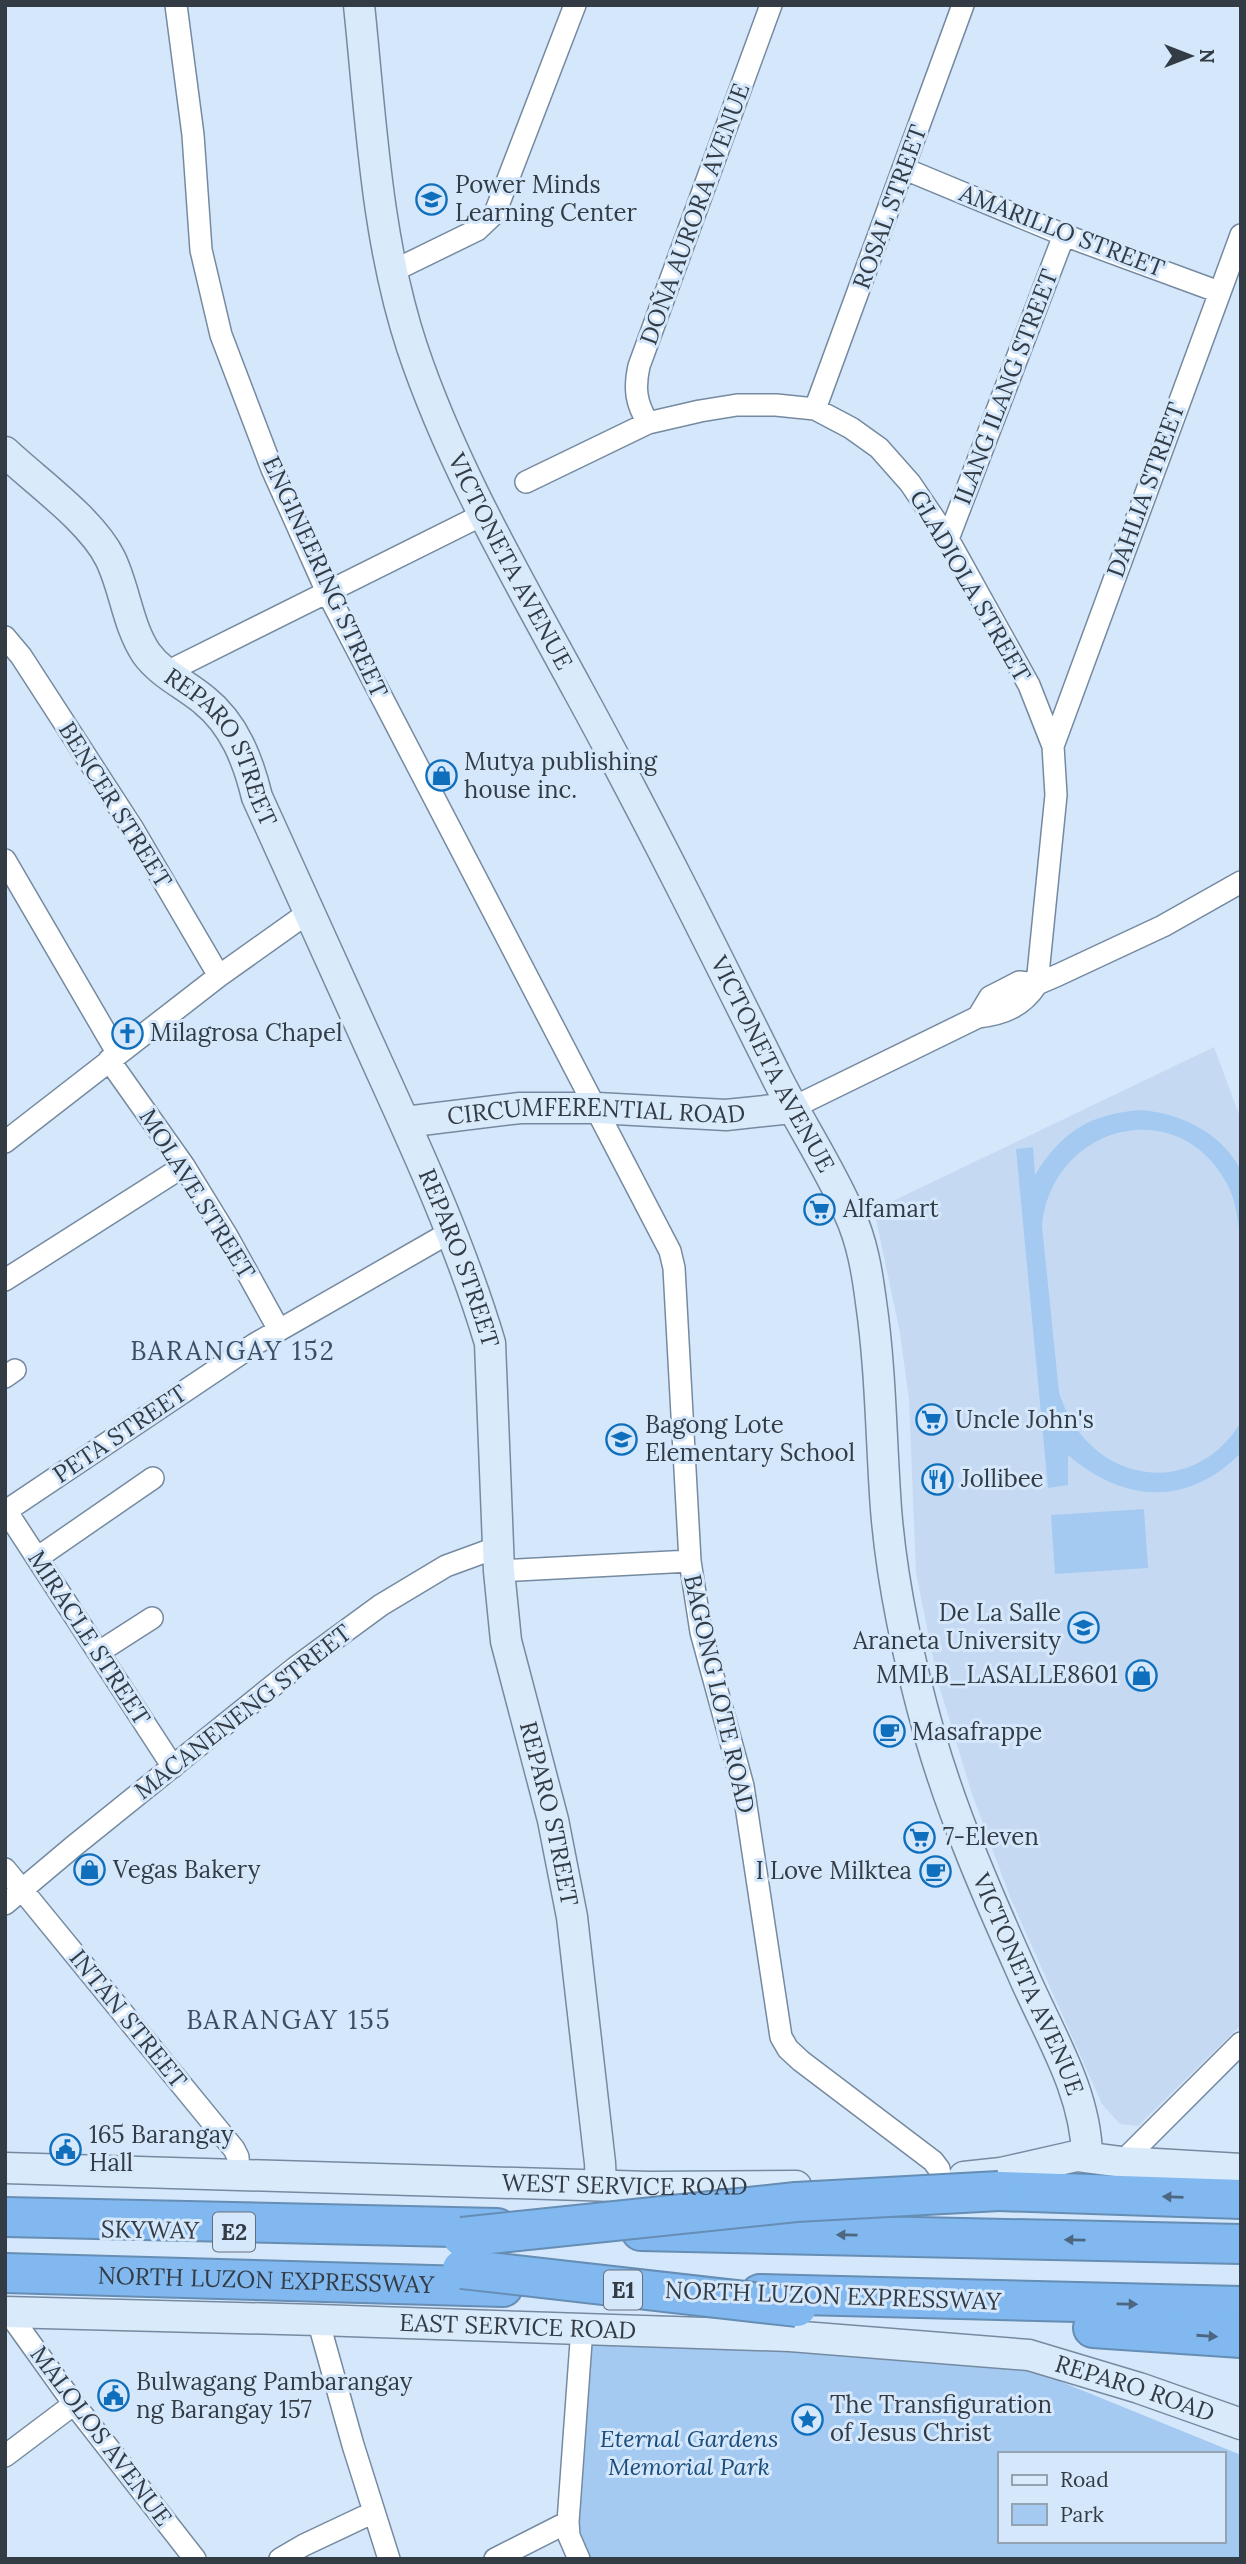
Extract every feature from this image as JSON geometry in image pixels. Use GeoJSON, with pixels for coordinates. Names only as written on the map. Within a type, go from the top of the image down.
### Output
{"type":"FeatureCollection","features":[{"type":"Feature","properties":{"kind":"highway"},"geometry":{"type":"LineString","coordinates":[[462,2253],[796,2202],[999,2191],[1241,2199]]}},
{"type":"Feature","properties":{"kind":"highway"},"geometry":{"type":"LineString","coordinates":[[5,2217],[1241,2244]]}},
{"type":"Feature","properties":{"kind":"highway","name":"SKYWAY"},"geometry":{"type":"LineString","coordinates":[[5,2227],[462,2253]]}},
{"type":"Feature","properties":{"kind":"highway"},"geometry":{"type":"LineString","coordinates":[[462,2253],[797,2307],[1241,2338]]}},
{"type":"Feature","properties":{"kind":"highway","name":"SKYWAY"},"geometry":{"type":"LineString","coordinates":[[5,2258],[462,2253]]}},
{"type":"Feature","properties":{"kind":"highway","name":"NORTH LUZON EXPRESSWAY"},"geometry":{"type":"LineString","coordinates":[[5,2273],[1241,2306]]}},
{"type":"Feature","properties":{"kind":"street","name":"ENGINEERING STREET"},"geometry":{"type":"LineString","coordinates":[[176,5],[192,135],[201,250],[221,335],[272,469],[327,592],[597,1108]]}},
{"type":"Feature","properties":{"kind":"street","name":"VICTONETA AVENUE"},"geometry":{"type":"LineString","coordinates":[[359,5],[381,206],[406,327],[429,391],[484,514],[642,808],[792,1108],[849,1213],[862,1246],[877,1342],[887,1514],[895,1581],[911,1663],[931,1740],[970,1849],[1021,1972],[1073,2086],[1086,2126],[1087,2156]]}},
{"type":"Feature","properties":{"kind":"street"},"geometry":{"type":"LineString","coordinates":[[394,271],[477,230],[495,213],[575,5]]}},
{"type":"Feature","properties":{"kind":"street","name":"DOÑA AURORA AVENUE"},"geometry":{"type":"LineString","coordinates":[[648,423],[636,398],[635,383],[639,366],[771,5]]}},
{"type":"Feature","properties":{"kind":"street","name":"ROSAL STREET"},"geometry":{"type":"LineString","coordinates":[[815,409],[963,5]]}},
{"type":"Feature","properties":{"kind":"street","name":"AMARILLO STREET"},"geometry":{"type":"LineString","coordinates":[[905,169],[1064,235],[1219,292]]}},
{"type":"Feature","properties":{"kind":"street","name":"ILANG ILANG STREET"},"geometry":{"type":"LineString","coordinates":[[948,539],[1064,235]]}},
{"type":"Feature","properties":{"kind":"street","name":"DAHLIA STREET"},"geometry":{"type":"LineString","coordinates":[[1053,746],[1241,235]]}},
{"type":"Feature","properties":{"kind":"street","name":"GLADIOLA STREET"},"geometry":{"type":"LineString","coordinates":[[526,482],[648,423],[737,405],[815,409],[851,428],[879,448],[910,483],[948,539],[1029,685],[1053,746],[1056,796],[1037,985]]}},
{"type":"Feature","properties":{"kind":"street","name":"REPARO STREET"},"geometry":{"type":"LineString","coordinates":[[5,452],[100,541],[111,561],[135,630],[147,653],[176,668],[230,729],[248,761],[257,796],[452,1231],[490,1343],[498,1559],[506,1641],[553,1820],[572,1917],[601,2185]]}},
{"type":"Feature","properties":{"kind":"street"},"geometry":{"type":"LineString","coordinates":[[176,668],[484,514]]}},
{"type":"Feature","properties":{"kind":"street","name":"BENCER STREET"},"geometry":{"type":"LineString","coordinates":[[5,637],[133,829],[219,976]]}},
{"type":"Feature","properties":{"kind":"street","name":"MOLAVE STREET"},"geometry":{"type":"LineString","coordinates":[[5,860],[114,1057],[228,1236],[279,1330]]}},
{"type":"Feature","properties":{"kind":"street","name":"CIRCUMFERENTIAL ROAD"},"geometry":{"type":"LineString","coordinates":[[405,1122],[520,1108],[597,1108],[726,1115],[792,1108],[978,1017],[990,997],[1019,982],[1037,985],[1163,926],[1241,882]]}},
{"type":"Feature","properties":{"kind":"street"},"geometry":{"type":"LineString","coordinates":[[5,1142],[219,976],[309,912]]}},
{"type":"Feature","properties":{"kind":"street","name":"BAGONG LOTE ROAD"},"geometry":{"type":"LineString","coordinates":[[597,1108],[664,1238],[674,1268],[690,1560],[701,1632],[743,1786],[781,2037],[788,2049],[801,2061],[925,2154],[939,2169],[941,2179]]}},
{"type":"Feature","properties":{"kind":"street"},"geometry":{"type":"LineString","coordinates":[[5,1280],[184,1166]]}},
{"type":"Feature","properties":{"kind":"street","name":"PETA STREET"},"geometry":{"type":"LineString","coordinates":[[6,1510],[279,1330],[452,1231]]}},
{"type":"Feature","properties":{"kind":"street"},"geometry":{"type":"LineString","coordinates":[[37,1558],[153,1478]]}},
{"type":"Feature","properties":{"kind":"street","name":"MIRACLE STREET"},"geometry":{"type":"LineString","coordinates":[[6,1510],[173,1767]]}},
{"type":"Feature","properties":{"kind":"street","name":"MACANENENG STREET"},"geometry":{"type":"LineString","coordinates":[[5,1904],[295,1668],[381,1605],[446,1566],[498,1559],[690,1560]]}},
{"type":"Feature","properties":{"kind":"street"},"geometry":{"type":"LineString","coordinates":[[99,1652],[152,1618]]}},
{"type":"Feature","properties":{"kind":"street","name":"INTAN STREET"},"geometry":{"type":"LineString","coordinates":[[5,1869],[234,2149],[238,2157],[239,2174]]}},
{"type":"Feature","properties":{"kind":"street"},"geometry":{"type":"LineString","coordinates":[[1122,2162],[1241,2043]]}},
{"type":"Feature","properties":{"kind":"street","name":"WEST SERVICE ROAD"},"geometry":{"type":"LineString","coordinates":[[5,2168],[701,2188],[811,2186],[941,2179],[1000,2173],[1076,2156],[1122,2162],[1241,2169]]}},
{"type":"Feature","properties":{"kind":"street","name":"EAST SERVICE ROAD"},"geometry":{"type":"LineString","coordinates":[[7,2312],[790,2336],[1029,2355]]}},
{"type":"Feature","properties":{"kind":"street","name":"MALOLOS AVENUE"},"geometry":{"type":"LineString","coordinates":[[7,2312],[74,2404],[195,2559]]}},
{"type":"Feature","properties":{"kind":"street"},"geometry":{"type":"LineString","coordinates":[[318,2320],[352,2445],[389,2559]]}},
{"type":"Feature","properties":{"kind":"street"},"geometry":{"type":"LineString","coordinates":[[579,2559],[569,2536],[568,2522],[582,2328]]}},
{"type":"Feature","properties":{"kind":"street","name":"REPARO ROAD"},"geometry":{"type":"LineString","coordinates":[[1029,2355],[1139,2388],[1241,2424]]}},
{"type":"Feature","properties":{"kind":"street"},"geometry":{"type":"LineString","coordinates":[[5,2456],[74,2404]]}},
{"type":"Feature","properties":{"kind":"street"},"geometry":{"type":"LineString","coordinates":[[280,2559],[374,2512]]}},
{"type":"Feature","properties":{"kind":"street"},"geometry":{"type":"LineString","coordinates":[[495,2559],[568,2522]]}},
{"type":"Feature","properties":{"kind":"shaded area","name":"De La Salle Araneta University"},"geometry":{"type":"Polygon","coordinates":[[[1214,1047],[1241,1120],[1241,2025],[1138,2126],[1120,2124],[1102,2104],[1010,1897],[972,1794],[938,1682],[916,1573],[909,1400],[900,1333],[874,1210],[1214,1047]]]}},
{"type":"Feature","properties":{"kind":"green space"},"geometry":{"type":"Polygon","coordinates":[[[1142,1110],[1186,1121],[1212,1136],[1233,1157],[1241,1170],[1241,1244],[1230,1189],[1204,1154],[1178,1137],[1148,1130],[1119,1133],[1091,1144],[1068,1164],[1051,1192],[1042,1226],[1059,1392],[1072,1422],[1091,1446],[1115,1462],[1141,1471],[1168,1472],[1195,1464],[1220,1448],[1241,1422],[1241,1453],[1220,1471],[1199,1483],[1177,1490],[1155,1492],[1133,1490],[1111,1483],[1068,1455],[1068,1485],[1048,1488],[1016,1149],[1033,1147],[1035,1175],[1056,1147],[1079,1128],[1107,1115],[1142,1110]]]}},
{"type":"Feature","properties":{"kind":"green space"},"geometry":{"type":"Polygon","coordinates":[[[1144,1509],[1148,1568],[1055,1574],[1051,1515],[1144,1509]]]}},
{"type":"Feature","properties":{"kind":"green space","name":"Eternal Gardens Memorial Park"},"geometry":{"type":"Polygon","coordinates":[[[590,2343],[1020,2365],[1241,2455],[1241,2559],[585,2559],[579,2538],[578,2507],[590,2343]]]}},
{"type":"Feature","properties":{"kind":"place","name":"Power Minds Learning Center"},"geometry":{"type":"Point","coordinates":[432,199]}},
{"type":"Feature","properties":{"kind":"place","name":"Mutya publishing house inc."},"geometry":{"type":"Point","coordinates":[441,776]}},
{"type":"Feature","properties":{"kind":"place","name":"Milagrosa Chapel"},"geometry":{"type":"Point","coordinates":[127,1033]}},
{"type":"Feature","properties":{"kind":"place","name":"Alfamart"},"geometry":{"type":"Point","coordinates":[820,1209]}},
{"type":"Feature","properties":{"kind":"place","name":"Uncle John's"},"geometry":{"type":"Point","coordinates":[932,1420]}},
{"type":"Feature","properties":{"kind":"place","name":"Bagong Lote Elementary School"},"geometry":{"type":"Point","coordinates":[622,1439]}},
{"type":"Feature","properties":{"kind":"place","name":"Jollibee"},"geometry":{"type":"Point","coordinates":[938,1479]}},
{"type":"Feature","properties":{"kind":"place","name":"De La Salle Araneta University"},"geometry":{"type":"Point","coordinates":[1084,1627]}},
{"type":"Feature","properties":{"kind":"place","name":"MMLB_LASALLE8601"},"geometry":{"type":"Point","coordinates":[1141,1675]}},
{"type":"Feature","properties":{"kind":"place","name":"Masafrappe"},"geometry":{"type":"Point","coordinates":[889,1732]}},
{"type":"Feature","properties":{"kind":"place","name":"7-Eleven"},"geometry":{"type":"Point","coordinates":[920,1837]}},
{"type":"Feature","properties":{"kind":"place","name":"Vegas Bakery"},"geometry":{"type":"Point","coordinates":[90,1870]}},
{"type":"Feature","properties":{"kind":"place","name":"I Love Milktea"},"geometry":{"type":"Point","coordinates":[935,1871]}},
{"type":"Feature","properties":{"kind":"place","name":"165 Barangay Hall"},"geometry":{"type":"Point","coordinates":[66,2149]}},
{"type":"Feature","properties":{"kind":"place","name":"Bulwagang Pambarangay ng Barangay 157"},"geometry":{"type":"Point","coordinates":[113,2396]}},
{"type":"Feature","properties":{"kind":"place","name":"The Transfiguration of Jesus Christ"},"geometry":{"type":"Point","coordinates":[807,2419]}},
{"type":"Feature","properties":{"kind":"district","name":"BARANGAY 152"},"geometry":{"type":"Point","coordinates":[233,1351]}},
{"type":"Feature","properties":{"kind":"district","name":"BARANGAY 155"},"geometry":{"type":"Point","coordinates":[289,2020]}}]}
